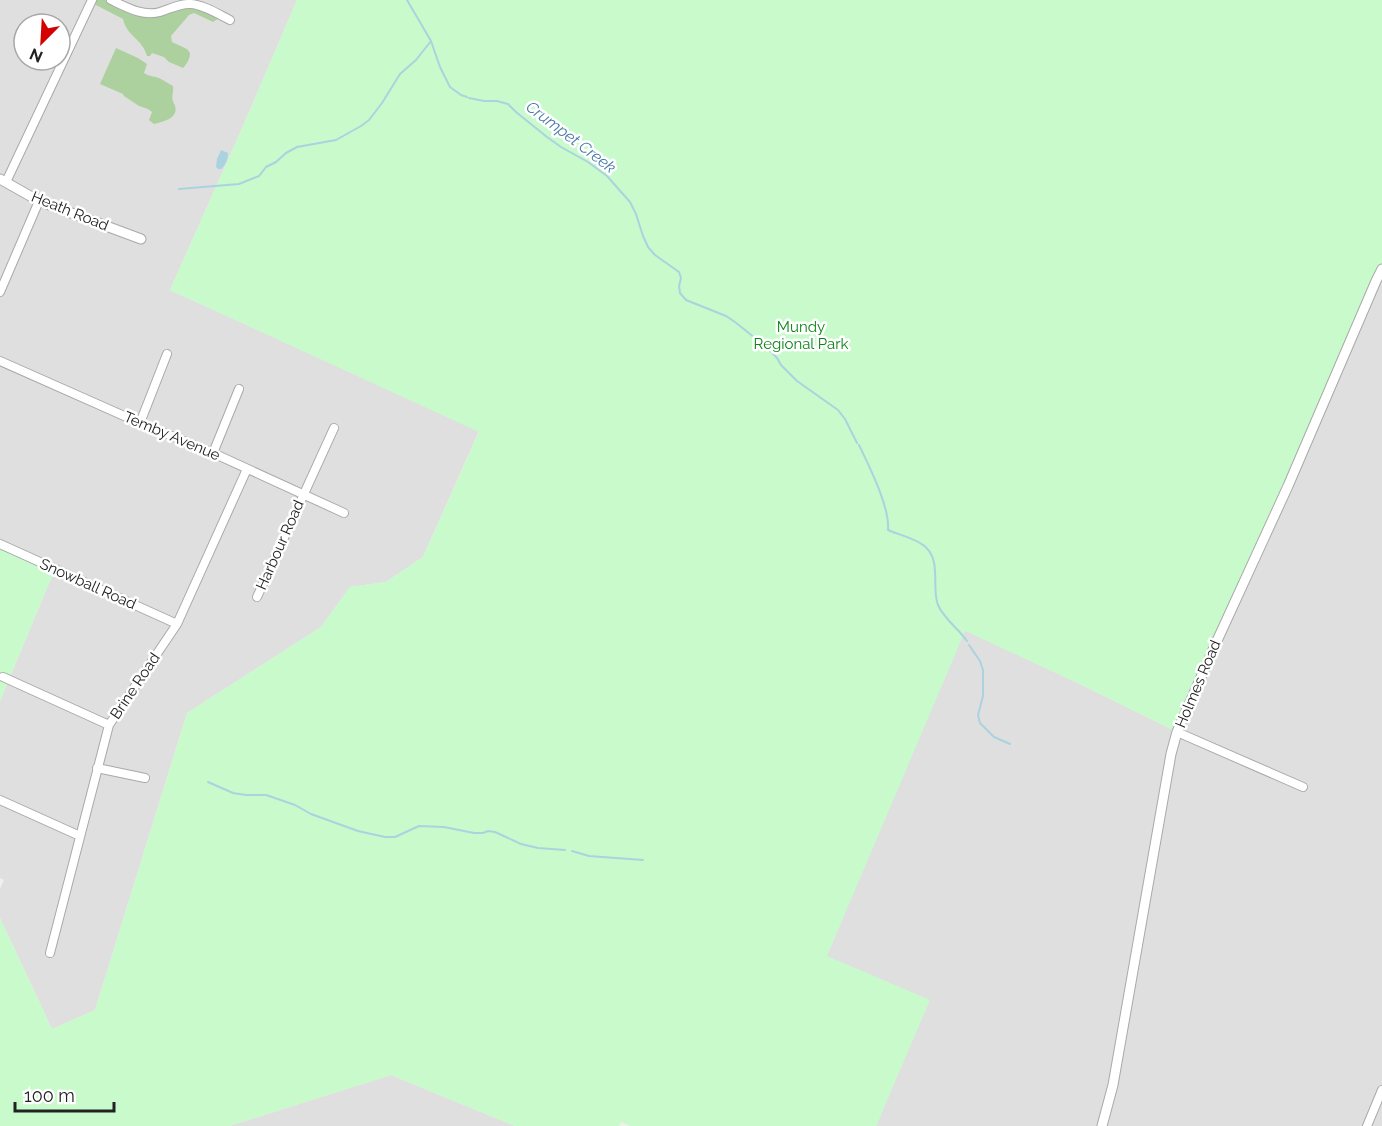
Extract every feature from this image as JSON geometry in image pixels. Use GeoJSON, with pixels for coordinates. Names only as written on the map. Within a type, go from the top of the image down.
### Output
{"type":"FeatureCollection","features":[{"type":"Feature","properties":{"kind":"street"},"geometry":{"type":"LineString","coordinates":[[3,180],[92,0]]}},
{"type":"Feature","properties":{"kind":"street"},"geometry":{"type":"LineString","coordinates":[[111,0],[147,13],[192,4],[230,20]]}},
{"type":"Feature","properties":{"kind":"street","name":"Heath Road"},"geometry":{"type":"LineString","coordinates":[[3,180],[39,201],[141,239]]}},
{"type":"Feature","properties":{"kind":"street"},"geometry":{"type":"LineString","coordinates":[[0,292],[39,201]]}},
{"type":"Feature","properties":{"kind":"street","name":"Holmes Road"},"geometry":{"type":"LineString","coordinates":[[1102,1126],[1113,1085],[1171,754],[1177,732],[1288,486],[1382,269]]}},
{"type":"Feature","properties":{"kind":"street"},"geometry":{"type":"LineString","coordinates":[[140,423],[167,354]]}},
{"type":"Feature","properties":{"kind":"street","name":"Temby Avenue"},"geometry":{"type":"LineString","coordinates":[[0,361],[213,453],[344,513]]}},
{"type":"Feature","properties":{"kind":"street"},"geometry":{"type":"LineString","coordinates":[[213,453],[239,389]]}},
{"type":"Feature","properties":{"kind":"street","name":"Harbour Road"},"geometry":{"type":"LineString","coordinates":[[256,597],[334,428]]}},
{"type":"Feature","properties":{"kind":"street","name":"Brine Road"},"geometry":{"type":"LineString","coordinates":[[50,953],[109,725],[177,624],[247,469]]}},
{"type":"Feature","properties":{"kind":"street","name":"Snowball Road"},"geometry":{"type":"LineString","coordinates":[[0,544],[177,624]]}},
{"type":"Feature","properties":{"kind":"street"},"geometry":{"type":"LineString","coordinates":[[3,677],[109,725]]}},
{"type":"Feature","properties":{"kind":"street"},"geometry":{"type":"LineString","coordinates":[[1177,732],[1303,787]]}},
{"type":"Feature","properties":{"kind":"street"},"geometry":{"type":"LineString","coordinates":[[97,768],[145,778]]}},
{"type":"Feature","properties":{"kind":"street"},"geometry":{"type":"LineString","coordinates":[[0,800],[80,836]]}},
{"type":"Feature","properties":{"kind":"street"},"geometry":{"type":"LineString","coordinates":[[1367,1126],[1382,1090]]}},
{"type":"Feature","properties":{"kind":"shaded area"},"geometry":{"type":"Polygon","coordinates":[[[0,0],[297,0],[170,290],[479,431],[423,557],[386,582],[350,587],[321,627],[187,713],[95,1010],[52,1029],[0,918],[0,889],[4,880],[0,878],[0,701],[55,569],[0,544],[0,0]]]}},
{"type":"Feature","properties":{"kind":"shaded area"},"geometry":{"type":"Polygon","coordinates":[[[1382,269],[1382,1126],[876,1126],[929,1000],[826,956],[965,630],[1177,732],[1382,269]]]}},
{"type":"Feature","properties":{"kind":"shaded area"},"geometry":{"type":"Polygon","coordinates":[[[391,1075],[515,1126],[229,1126],[391,1075]]]}},
{"type":"Feature","properties":{"kind":"green space"},"geometry":{"type":"Polygon","coordinates":[[[93,0],[109,0],[147,15],[192,4],[219,18],[213,22],[194,13],[189,15],[171,36],[172,42],[187,49],[190,53],[183,68],[152,53],[147,56],[123,19],[92,3],[93,0]]]}},
{"type":"Feature","properties":{"kind":"green space","name":"Mundy Regional Park"},"geometry":{"type":"Polygon","coordinates":[[[297,0],[1382,0],[1382,269],[1177,732],[965,631],[827,956],[930,1000],[876,1126],[631,1126],[621,1122],[619,1126],[515,1126],[391,1075],[229,1126],[0,1126],[0,918],[52,1029],[95,1010],[187,713],[321,627],[350,587],[386,582],[423,557],[479,432],[170,290],[297,0]]]}},
{"type":"Feature","properties":{"kind":"green space"},"geometry":{"type":"Polygon","coordinates":[[[116,48],[147,64],[144,73],[173,86],[172,99],[175,114],[166,121],[154,124],[149,120],[152,112],[148,109],[100,84],[116,48]]]}},
{"type":"Feature","properties":{"kind":"green space"},"geometry":{"type":"Polygon","coordinates":[[[0,544],[55,569],[0,701],[0,544]]]}},
{"type":"Feature","properties":{"kind":"water"},"geometry":{"type":"Polygon","coordinates":[[[221,150],[228,153],[228,157],[224,166],[218,169],[217,159],[221,150]]]}},
{"type":"Feature","properties":{"kind":"waterway","name":"Crumpet Creek"},"geometry":{"type":"LineString","coordinates":[[407,0],[431,41],[450,87],[467,97]]}},
{"type":"Feature","properties":{"kind":"waterway"},"geometry":{"type":"LineString","coordinates":[[179,189],[239,184],[259,176],[266,167],[297,147],[336,140],[361,126],[369,120],[382,103],[400,74],[416,60],[431,41]]}},
{"type":"Feature","properties":{"kind":"waterway","name":"Crumpet Creek"},"geometry":{"type":"LineString","coordinates":[[469,98],[508,104],[547,137],[607,176],[630,202],[648,247],[655,255],[679,272],[680,293],[686,300],[726,316],[762,342],[797,381],[838,410],[857,443]]}},
{"type":"Feature","properties":{"kind":"waterway","name":"Crumpet Creek"},"geometry":{"type":"LineString","coordinates":[[859,445],[886,510],[888,530],[920,543],[931,554],[934,562],[938,605],[967,641]]}},
{"type":"Feature","properties":{"kind":"waterway","name":"Crumpet Creek"},"geometry":{"type":"LineString","coordinates":[[969,645],[983,670],[983,696],[978,715],[980,723],[994,737],[1010,744]]}},
{"type":"Feature","properties":{"kind":"waterway"},"geometry":{"type":"LineString","coordinates":[[208,782],[233,793],[266,795],[358,831],[385,837],[395,837],[419,826],[444,827],[474,833],[495,832],[521,844],[565,850]]}},
{"type":"Feature","properties":{"kind":"waterway"},"geometry":{"type":"LineString","coordinates":[[572,851],[589,856],[643,860]]}}]}
